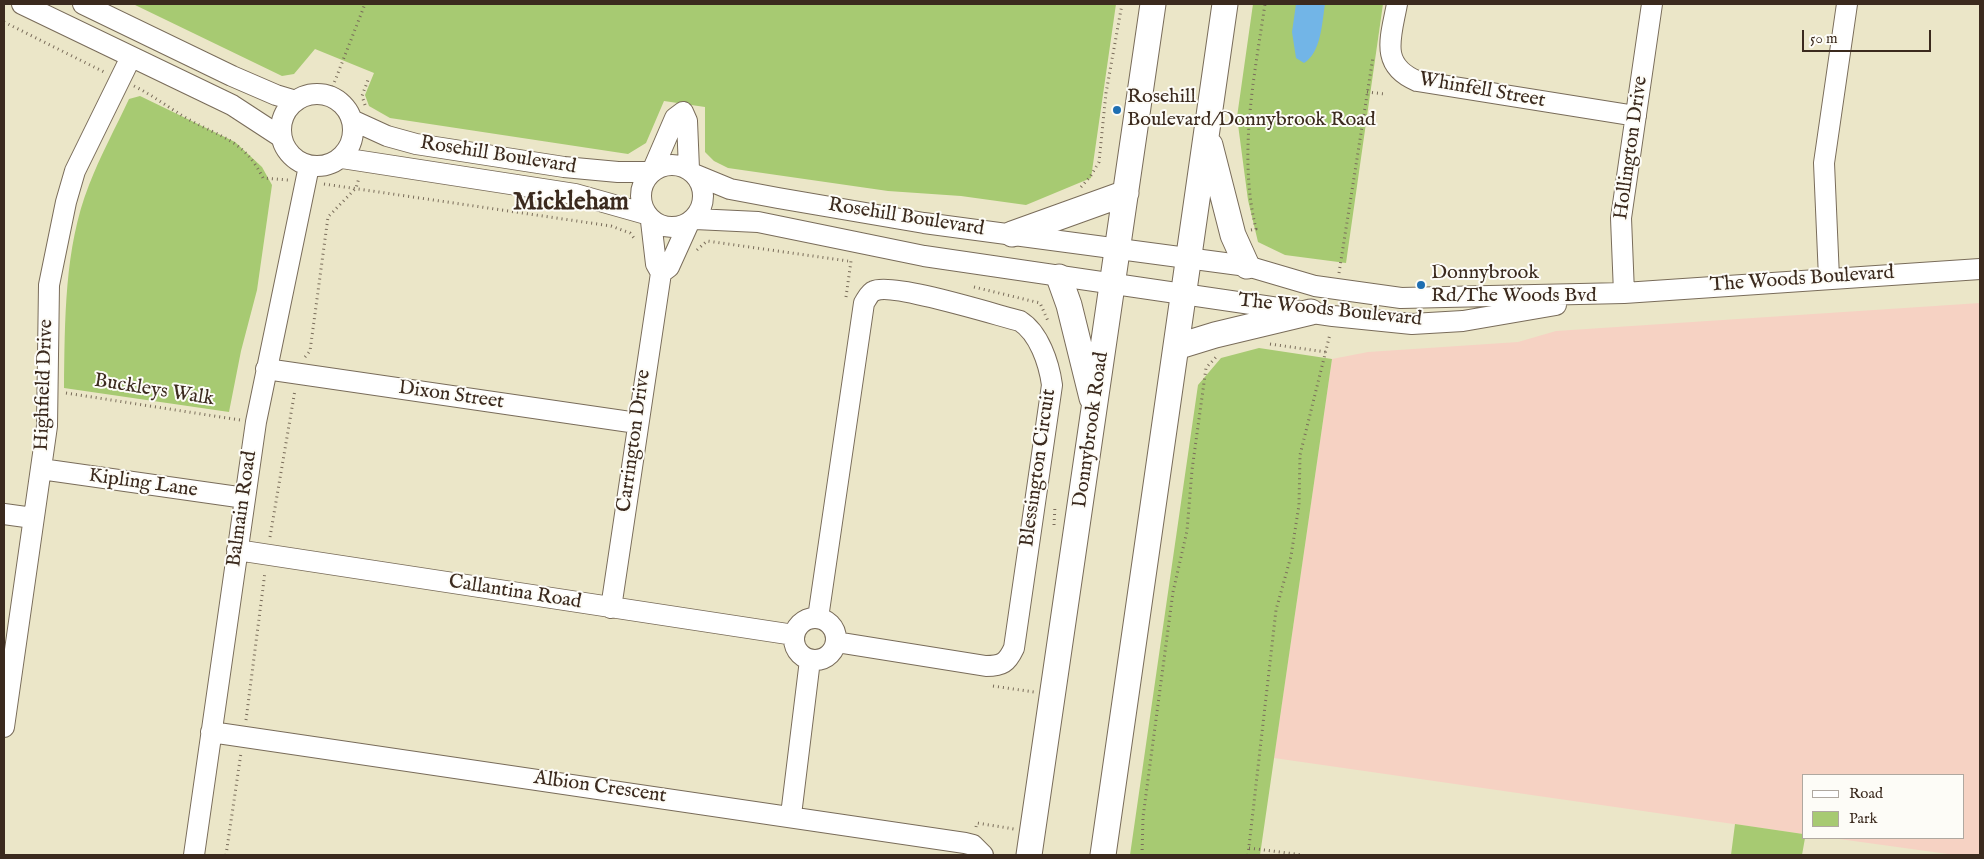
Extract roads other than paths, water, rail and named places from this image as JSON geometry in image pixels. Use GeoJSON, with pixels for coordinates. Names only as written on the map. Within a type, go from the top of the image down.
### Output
{"type":"FeatureCollection","features":[{"type":"Feature","properties":{"kind":"main road","name":"Donnybrook Road"},"geometry":{"type":"LineString","coordinates":[[1021,846],[1094,410],[1153,4]]}},
{"type":"Feature","properties":{"kind":"main road"},"geometry":{"type":"LineString","coordinates":[[1103,855],[1226,4]]}},
{"type":"Feature","properties":{"kind":"main road"},"geometry":{"type":"LineString","coordinates":[[1207,133],[1233,235],[1247,266]]}},
{"type":"Feature","properties":{"kind":"main road"},"geometry":{"type":"LineString","coordinates":[[1012,234],[1086,209],[1126,193]]}},
{"type":"Feature","properties":{"kind":"main road"},"geometry":{"type":"LineString","coordinates":[[1059,277],[1069,305],[1094,410]]}},
{"type":"Feature","properties":{"kind":"main road"},"geometry":{"type":"LineString","coordinates":[[1176,347],[1215,335],[1322,314]]}},
{"type":"Feature","properties":{"kind":"street"},"geometry":{"type":"LineString","coordinates":[[22,4],[232,105],[281,137]]}},
{"type":"Feature","properties":{"kind":"street"},"geometry":{"type":"LineString","coordinates":[[83,4],[232,76],[276,95],[296,100]]}},
{"type":"Feature","properties":{"kind":"street","name":"Whinfell Street"},"geometry":{"type":"LineString","coordinates":[[1396,4],[1390,53],[1398,70],[1406,76],[1417,81],[1636,116]]}},
{"type":"Feature","properties":{"kind":"street","name":"Hollington Drive"},"geometry":{"type":"LineString","coordinates":[[1624,293],[1621,218],[1652,4]]}},
{"type":"Feature","properties":{"kind":"street"},"geometry":{"type":"LineString","coordinates":[[1829,278],[1824,163],[1847,4]]}},
{"type":"Feature","properties":{"kind":"street","name":"Highfield Drive"},"geometry":{"type":"LineString","coordinates":[[4,727],[6,700],[47,426],[49,285],[66,202],[75,171],[131,57]]}},
{"type":"Feature","properties":{"kind":"street"},"geometry":{"type":"LineString","coordinates":[[307,95],[329,96],[341,101],[349,111],[352,120],[348,147],[342,158],[308,174],[286,149],[281,137],[283,121],[296,100],[307,95]]}},
{"type":"Feature","properties":{"kind":"street"},"geometry":{"type":"LineString","coordinates":[[683,112],[687,120],[693,172],[703,195],[691,222],[667,226],[648,218],[642,207],[642,190],[651,171],[675,118],[683,112]]}},
{"type":"Feature","properties":{"kind":"street","name":"Rosehill Boulevard"},"geometry":{"type":"LineString","coordinates":[[352,120],[387,136],[416,144],[564,167],[618,172],[651,171]]}},
{"type":"Feature","properties":{"kind":"street","name":"Rosehill Boulevard"},"geometry":{"type":"LineString","coordinates":[[342,158],[575,194],[648,218]]}},
{"type":"Feature","properties":{"kind":"street"},"geometry":{"type":"LineString","coordinates":[[651,171],[670,166],[693,172]]}},
{"type":"Feature","properties":{"kind":"street","name":"Rosehill Boulevard"},"geometry":{"type":"LineString","coordinates":[[693,172],[730,189],[773,197],[924,223],[1189,258]]}},
{"type":"Feature","properties":{"kind":"street","name":"Balmain Road"},"geometry":{"type":"LineString","coordinates":[[194,855],[256,422],[266,369],[280,313],[294,232],[308,174]]}},
{"type":"Feature","properties":{"kind":"street","name":"Carrington Drive"},"geometry":{"type":"LineString","coordinates":[[611,608],[637,423],[661,274],[656,264],[655,246],[648,218]]}},
{"type":"Feature","properties":{"kind":"street","name":"Rosehill Boulevard"},"geometry":{"type":"LineString","coordinates":[[691,222],[758,222],[924,256],[1059,277],[1113,282]]}},
{"type":"Feature","properties":{"kind":"street","name":"Carrington Drive"},"geometry":{"type":"LineString","coordinates":[[661,274],[669,267],[691,222]]}},
{"type":"Feature","properties":{"kind":"street","name":"The Woods Boulevard"},"geometry":{"type":"LineString","coordinates":[[1189,258],[1247,266],[1315,286],[1401,298],[1624,293],[1980,268]]}},
{"type":"Feature","properties":{"kind":"street","name":"The Woods Boulevard"},"geometry":{"type":"LineString","coordinates":[[1113,282],[1322,314],[1412,324],[1463,321],[1624,293]]}},
{"type":"Feature","properties":{"kind":"street","name":"Blessington Circuit"},"geometry":{"type":"LineString","coordinates":[[818,618],[864,303],[868,297],[877,290],[901,291],[1020,321],[1026,325],[1034,333],[1049,369],[1052,385],[1014,648],[1010,658],[1005,664],[986,666],[836,642]]}},
{"type":"Feature","properties":{"kind":"street","name":"Dixon Street"},"geometry":{"type":"LineString","coordinates":[[266,369],[637,423]]}},
{"type":"Feature","properties":{"kind":"street","name":"Kipling Lane"},"geometry":{"type":"LineString","coordinates":[[41,469],[245,498]]}},
{"type":"Feature","properties":{"kind":"street"},"geometry":{"type":"LineString","coordinates":[[4,514],[33,518]]}},
{"type":"Feature","properties":{"kind":"street","name":"Callantina Road"},"geometry":{"type":"LineString","coordinates":[[237,550],[794,635]]}},
{"type":"Feature","properties":{"kind":"street"},"geometry":{"type":"LineString","coordinates":[[818,618],[833,628],[836,642],[829,655],[810,660],[798,651],[794,635],[804,621],[818,618]]}},
{"type":"Feature","properties":{"kind":"street"},"geometry":{"type":"LineString","coordinates":[[791,815],[810,660]]}},
{"type":"Feature","properties":{"kind":"street","name":"Albion Crescent"},"geometry":{"type":"LineString","coordinates":[[212,732],[791,815],[978,850]]}},
{"type":"Feature","properties":{"kind":"water"},"geometry":{"type":"Polygon","coordinates":[[[1296,4],[1325,4],[1322,28],[1317,45],[1310,58],[1304,63],[1296,58],[1292,32],[1296,4]]]}},
{"type":"Feature","properties":{"kind":"place","name":"Rosehill Boulevard/Donnybrook Road"},"geometry":{"type":"Point","coordinates":[1117,110]}},
{"type":"Feature","properties":{"kind":"place","name":"Donnybrook Rd/The Woods Bvd"},"geometry":{"type":"Point","coordinates":[1421,285]}},
{"type":"Feature","properties":{"kind":"district","name":"Mickleham"},"geometry":{"type":"Point","coordinates":[571,204]}}]}
